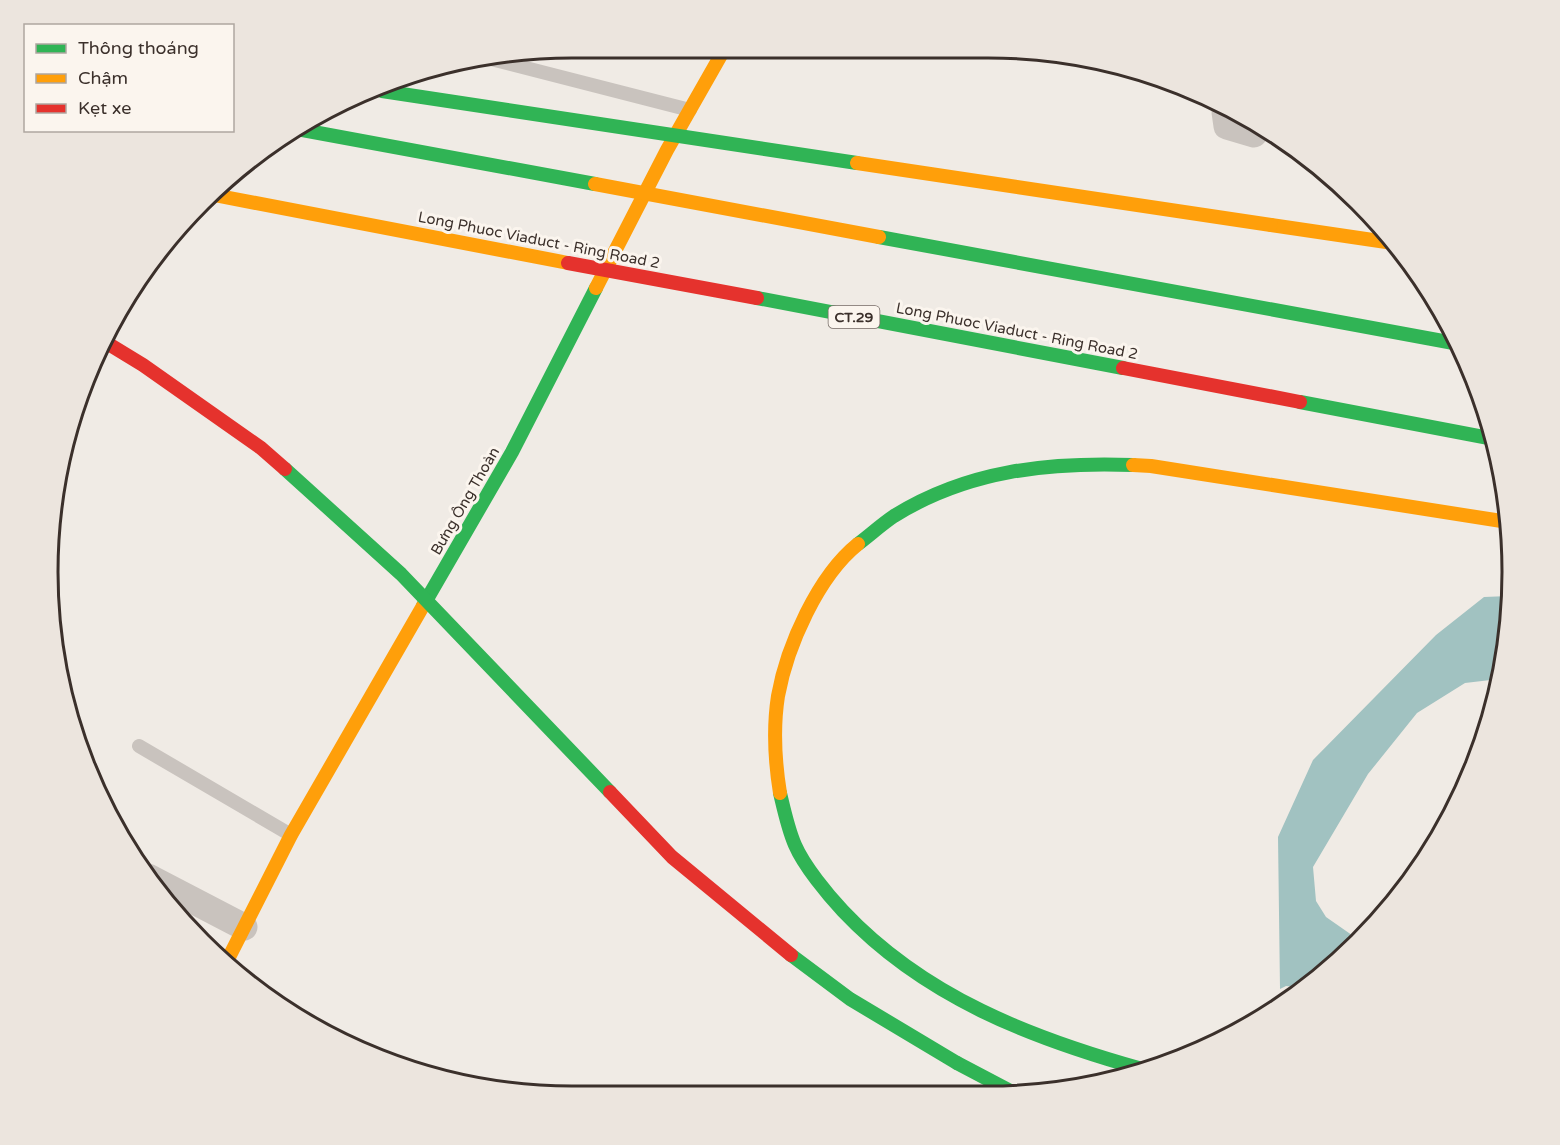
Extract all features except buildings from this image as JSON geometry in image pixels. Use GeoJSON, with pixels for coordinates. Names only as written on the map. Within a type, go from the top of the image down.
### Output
{"type":"FeatureCollection","features":[{"type":"Feature","properties":{"kind":"main road","name":"Bưng Ông Thoàn"},"geometry":{"type":"LineString","coordinates":[[230,955],[291,835],[512,452],[667,150],[719,58]]}},
{"type":"Feature","properties":{"kind":"main road"},"geometry":{"type":"LineString","coordinates":[[391,92],[1380,241]]}},
{"type":"Feature","properties":{"kind":"main road"},"geometry":{"type":"LineString","coordinates":[[309,131],[1446,342]]}},
{"type":"Feature","properties":{"kind":"main road","name":"Long Phuoc Viaduct - Ring Road 2"},"geometry":{"type":"LineString","coordinates":[[222,197],[1483,437]]}},
{"type":"Feature","properties":{"kind":"main road"},"geometry":{"type":"LineString","coordinates":[[112,346],[143,365],[261,448],[392,566],[672,857],[778,946],[841,992],[957,1063],[1000,1086]]}},
{"type":"Feature","properties":{"kind":"main road"},"geometry":{"type":"LineString","coordinates":[[1131,1066],[1032,1035],[975,1010],[913,973],[866,938],[827,895],[797,851],[781,804],[775,753],[776,700],[792,646],[816,594],[851,549],[896,514],[960,484],[1031,468],[1094,463],[1150,466],[1498,520]]}},
{"type":"Feature","properties":{"kind":"street"},"geometry":{"type":"LineString","coordinates":[[1226,118],[1227,126],[1254,134]]}},
{"type":"Feature","properties":{"kind":"street"},"geometry":{"type":"LineString","coordinates":[[166,886],[244,927]]}},
{"type":"Feature","properties":{"kind":"lane"},"geometry":{"type":"LineString","coordinates":[[506,63],[690,110]]}},
{"type":"Feature","properties":{"kind":"lane"},"geometry":{"type":"LineString","coordinates":[[140,746],[291,835]]}},
{"type":"Feature","properties":{"kind":"water"},"geometry":{"type":"Polygon","coordinates":[[[1501,596],[1490,680],[1465,683],[1417,713],[1368,774],[1313,867],[1316,901],[1326,917],[1352,935],[1300,980],[1291,986],[1280,989],[1278,837],[1313,760],[1436,635],[1484,597],[1501,596]]]}},
{"type":"Feature","properties":{"kind":"traffic: fast"},"geometry":{"type":"LineString","coordinates":[[391,92],[857,163]]}},
{"type":"Feature","properties":{"kind":"traffic: fast"},"geometry":{"type":"LineString","coordinates":[[309,131],[595,184]]}},
{"type":"Feature","properties":{"kind":"traffic: fast"},"geometry":{"type":"LineString","coordinates":[[879,237],[1446,342]]}},
{"type":"Feature","properties":{"kind":"traffic: fast"},"geometry":{"type":"LineString","coordinates":[[423,606],[512,452],[596,288]]}},
{"type":"Feature","properties":{"kind":"traffic: fast"},"geometry":{"type":"LineString","coordinates":[[757,298],[1123,368]]}},
{"type":"Feature","properties":{"kind":"traffic: fast"},"geometry":{"type":"LineString","coordinates":[[1300,402],[1483,437]]}},
{"type":"Feature","properties":{"kind":"traffic: fast"},"geometry":{"type":"LineString","coordinates":[[858,544],[894,516],[922,500],[980,479],[1010,472],[1071,465],[1133,465]]}},
{"type":"Feature","properties":{"kind":"traffic: fast"},"geometry":{"type":"LineString","coordinates":[[285,469],[401,574],[610,792]]}},
{"type":"Feature","properties":{"kind":"traffic: fast"},"geometry":{"type":"LineString","coordinates":[[780,793],[795,845],[817,880],[843,911],[908,968],[981,1011],[1060,1043],[1131,1066]]}},
{"type":"Feature","properties":{"kind":"traffic: fast"},"geometry":{"type":"LineString","coordinates":[[791,955],[850,999],[957,1063]]}},
{"type":"Feature","properties":{"kind":"traffic: fast"},"geometry":{"type":"LineString","coordinates":[[957,1063],[1000,1086]]}},
{"type":"Feature","properties":{"kind":"traffic: slow"},"geometry":{"type":"LineString","coordinates":[[596,288],[667,150],[719,58]]}},
{"type":"Feature","properties":{"kind":"traffic: slow"},"geometry":{"type":"LineString","coordinates":[[857,163],[1271,225]]}},
{"type":"Feature","properties":{"kind":"traffic: slow"},"geometry":{"type":"LineString","coordinates":[[595,184],[879,237]]}},
{"type":"Feature","properties":{"kind":"traffic: slow"},"geometry":{"type":"LineString","coordinates":[[222,197],[568,263]]}},
{"type":"Feature","properties":{"kind":"traffic: slow"},"geometry":{"type":"LineString","coordinates":[[1271,225],[1380,241]]}},
{"type":"Feature","properties":{"kind":"traffic: slow"},"geometry":{"type":"LineString","coordinates":[[1133,465],[1498,520]]}},
{"type":"Feature","properties":{"kind":"traffic: slow"},"geometry":{"type":"LineString","coordinates":[[780,793],[775,733],[782,676],[797,634],[817,593],[843,558],[858,544]]}},
{"type":"Feature","properties":{"kind":"traffic: slow"},"geometry":{"type":"LineString","coordinates":[[230,955],[291,835],[423,606]]}},
{"type":"Feature","properties":{"kind":"traffic: jam"},"geometry":{"type":"LineString","coordinates":[[568,263],[757,298]]}},
{"type":"Feature","properties":{"kind":"traffic: jam"},"geometry":{"type":"LineString","coordinates":[[112,346],[143,365],[261,448],[285,469]]}},
{"type":"Feature","properties":{"kind":"traffic: jam"},"geometry":{"type":"LineString","coordinates":[[1123,368],[1300,402]]}},
{"type":"Feature","properties":{"kind":"traffic: jam"},"geometry":{"type":"LineString","coordinates":[[610,792],[672,857],[791,955]]}}]}
